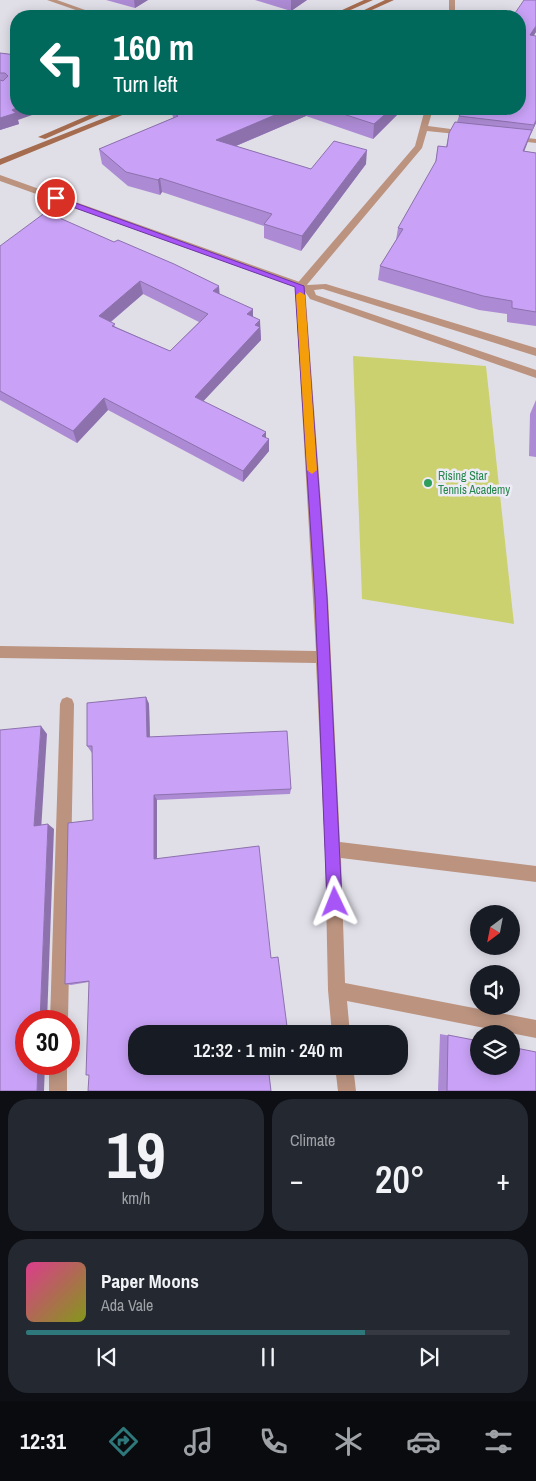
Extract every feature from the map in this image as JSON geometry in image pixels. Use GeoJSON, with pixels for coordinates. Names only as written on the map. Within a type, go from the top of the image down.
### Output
{"type":"FeatureCollection","features":[{"type":"Feature","properties":{"kind":"main road"},"geometry":{"type":"LineString","coordinates":[[346,10],[370,0]]}},
{"type":"Feature","properties":{"kind":"main road"},"geometry":{"type":"LineString","coordinates":[[368,10],[391,0]]}},
{"type":"Feature","properties":{"kind":"main road"},"geometry":{"type":"LineString","coordinates":[[0,154],[94,115]]}},
{"type":"Feature","properties":{"kind":"main road"},"geometry":{"type":"LineString","coordinates":[[0,162],[118,115]]}},
{"type":"Feature","properties":{"kind":"street"},"geometry":{"type":"LineString","coordinates":[[50,0],[81,10]]}},
{"type":"Feature","properties":{"kind":"street"},"geometry":{"type":"LineString","coordinates":[[340,1025],[337,990],[334,849],[303,287],[419,146],[428,115]]}},
{"type":"Feature","properties":{"kind":"street"},"geometry":{"type":"LineString","coordinates":[[424,128],[471,133]]}},
{"type":"Feature","properties":{"kind":"street"},"geometry":{"type":"LineString","coordinates":[[508,138],[536,140]]}},
{"type":"Feature","properties":{"kind":"street"},"geometry":{"type":"LineString","coordinates":[[0,178],[303,287],[323,286],[536,352]]}},
{"type":"Feature","properties":{"kind":"street"},"geometry":{"type":"LineString","coordinates":[[303,287],[313,298],[536,374]]}},
{"type":"Feature","properties":{"kind":"street"},"geometry":{"type":"LineString","coordinates":[[0,652],[322,657]]}},
{"type":"Feature","properties":{"kind":"street"},"geometry":{"type":"LineString","coordinates":[[59,1010],[67,704]]}},
{"type":"Feature","properties":{"kind":"street"},"geometry":{"type":"LineString","coordinates":[[334,849],[536,874]]}},
{"type":"Feature","properties":{"kind":"street"},"geometry":{"type":"LineString","coordinates":[[337,990],[536,1029]]}},
{"type":"Feature","properties":{"kind":"street"},"geometry":{"type":"LineString","coordinates":[[58,1075],[58,1091]]}},
{"type":"Feature","properties":{"kind":"street"},"geometry":{"type":"LineString","coordinates":[[345,1075],[347,1091]]}},
{"type":"Feature","properties":{"kind":"green space","name":"Rising Star Tennis Academy"},"geometry":{"type":"Polygon","coordinates":[[[353,356],[486,366],[514,624],[362,599],[353,356]]]}},
{"type":"Feature","properties":{"kind":"building"},"geometry":{"type":"Polygon","coordinates":[[[524,0],[536,0],[536,26],[530,35],[536,36],[536,120],[534,125],[459,116],[526,115],[526,10],[517,10],[524,0]]]}},
{"type":"Feature","properties":{"kind":"building"},"geometry":{"type":"Polygon","coordinates":[[[0,53],[10,54],[10,115],[0,118],[0,80],[3,81],[8,76],[5,73],[0,73],[0,53]]]}},
{"type":"Feature","properties":{"kind":"building"},"geometry":{"type":"Polygon","coordinates":[[[176,115],[275,115],[216,140],[311,169],[334,141],[367,150],[302,236],[264,224],[272,214],[160,178],[158,180],[126,172],[99,149],[178,116],[176,115]]]}},
{"type":"Feature","properties":{"kind":"building"},"geometry":{"type":"Polygon","coordinates":[[[346,115],[384,115],[374,124],[346,115]]]}},
{"type":"Feature","properties":{"kind":"building"},"geometry":{"type":"Polygon","coordinates":[[[455,122],[532,130],[523,151],[536,153],[536,312],[512,308],[512,301],[483,296],[380,266],[403,229],[398,228],[436,161],[438,146],[447,147],[449,133],[455,122]]]}},
{"type":"Feature","properties":{"kind":"building"},"geometry":{"type":"Polygon","coordinates":[[[46,212],[114,242],[118,240],[174,264],[219,286],[213,291],[253,309],[247,314],[260,320],[255,325],[260,327],[195,397],[266,432],[262,436],[269,439],[243,471],[104,398],[73,431],[0,391],[0,246],[46,212]],[[140,281],[99,316],[115,324],[112,326],[170,351],[208,314],[140,281]]]}},
{"type":"Feature","properties":{"kind":"building"},"geometry":{"type":"Polygon","coordinates":[[[146,697],[147,737],[287,731],[291,789],[154,795],[154,859],[259,846],[271,958],[278,957],[287,1025],[128,1025],[128,1075],[269,1075],[271,1091],[88,1091],[89,1075],[86,1075],[89,981],[65,984],[68,823],[93,820],[92,746],[87,746],[87,703],[146,697]]]}},
{"type":"Feature","properties":{"kind":"building"},"geometry":{"type":"Polygon","coordinates":[[[41,726],[34,826],[48,824],[40,1010],[15,1010],[15,1075],[38,1075],[37,1091],[0,1091],[0,730],[41,726]]]}},
{"type":"Feature","properties":{"kind":"building"},"geometry":{"type":"Polygon","coordinates":[[[448,1035],[470,1039],[470,1075],[520,1075],[520,1049],[536,1052],[536,1091],[447,1091],[448,1035]]]}},
{"type":"Feature","properties":{"kind":"slow traffic"},"geometry":{"type":"LineString","coordinates":[[300,295],[312,470]]}},
{"type":"Feature","properties":{"kind":"place","name":"Rising Star Tennis Academy"},"geometry":{"type":"Point","coordinates":[428,483]}},
{"type":"Feature","properties":{"kind":"route"},"geometry":{"type":"LineString","coordinates":[[56,198],[300,286],[321,598],[322,657],[334,849],[335,902]]}}]}
